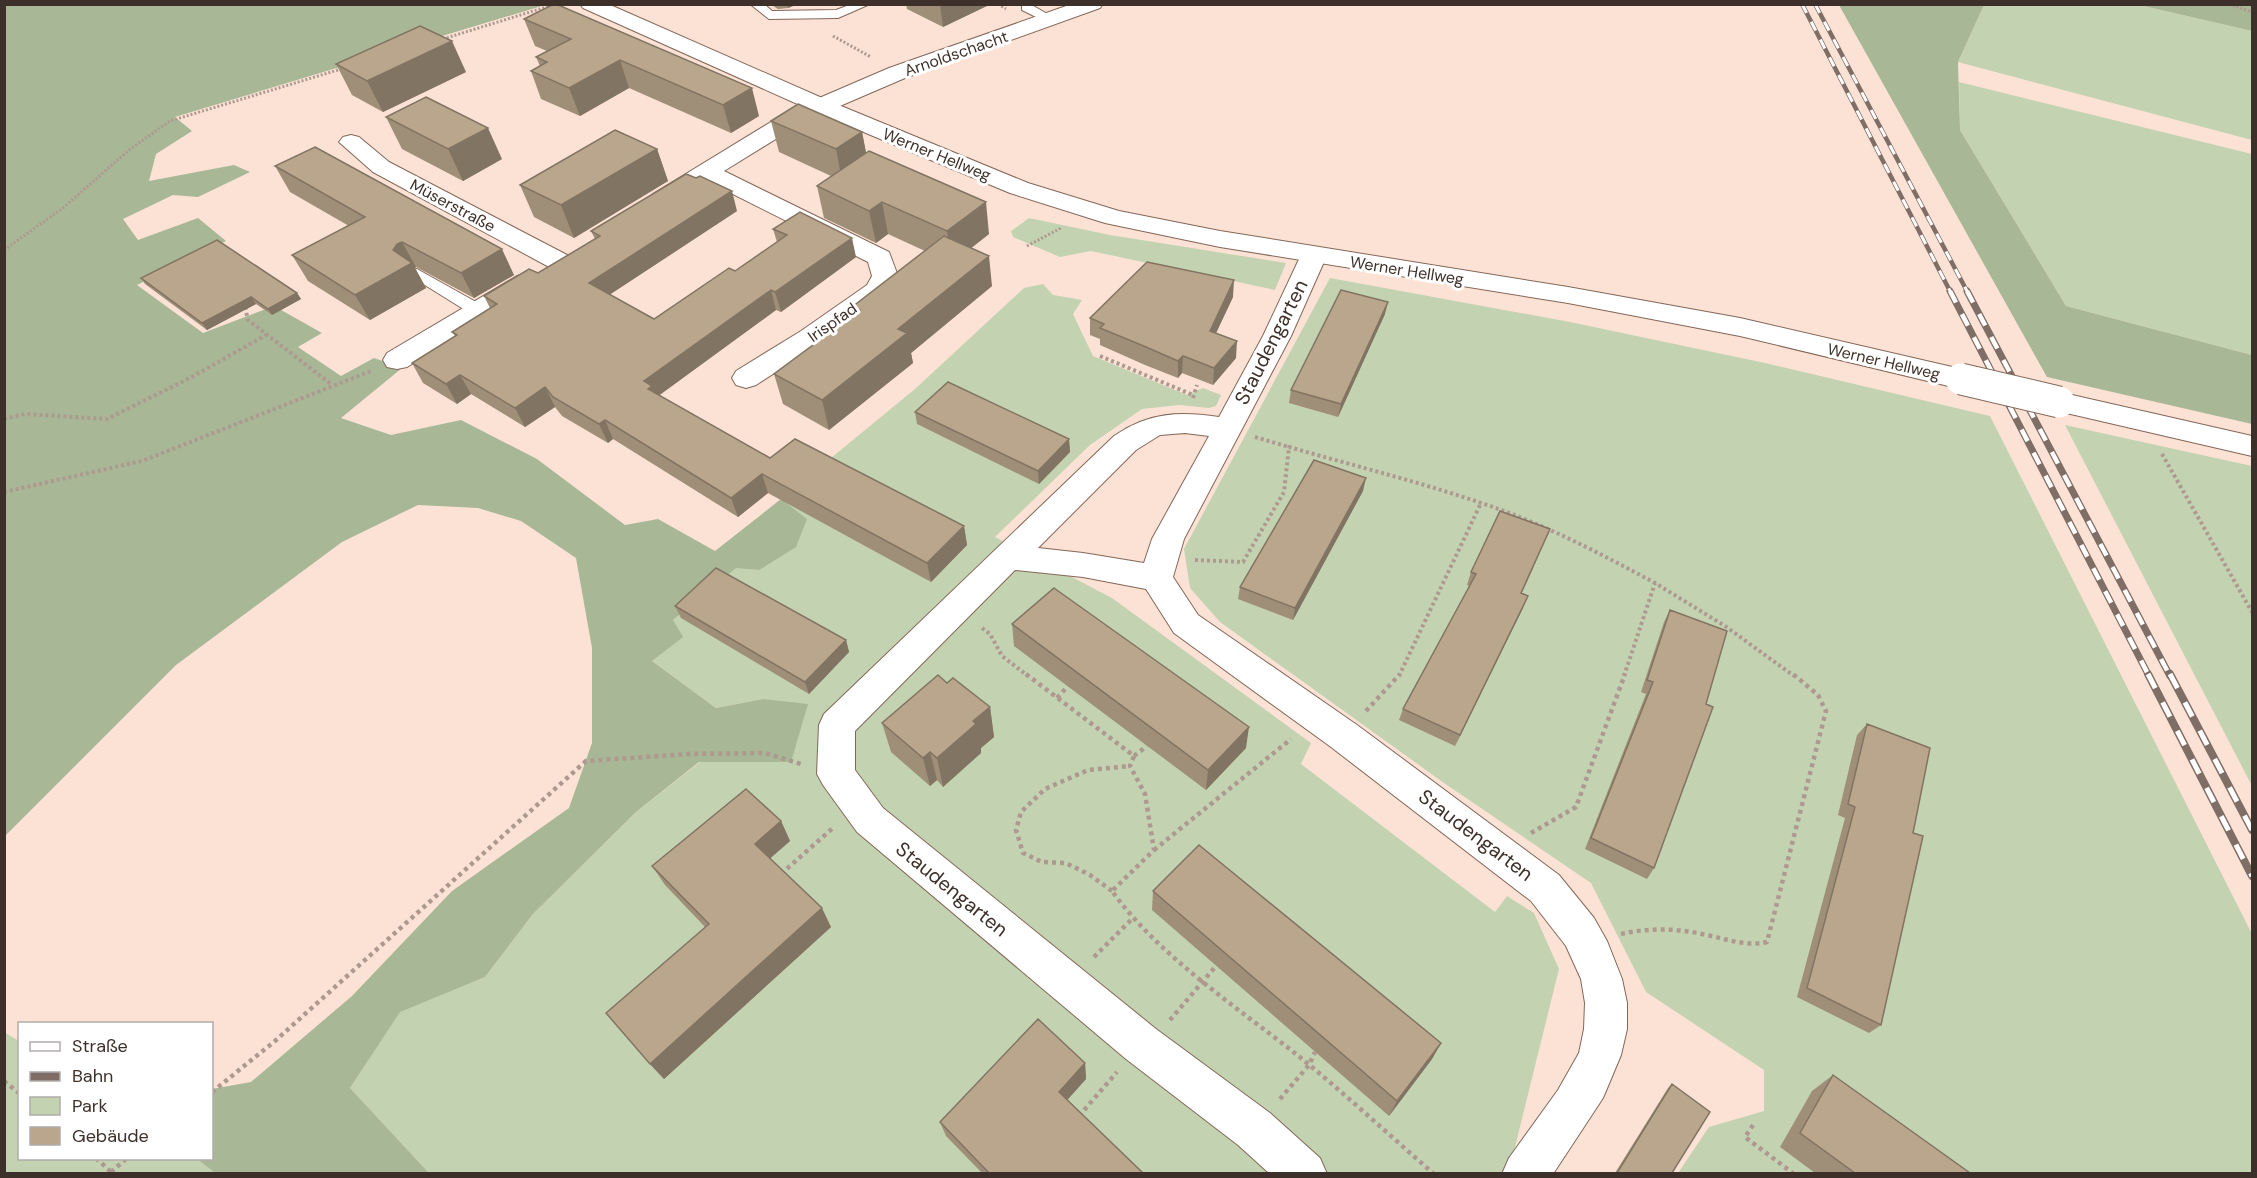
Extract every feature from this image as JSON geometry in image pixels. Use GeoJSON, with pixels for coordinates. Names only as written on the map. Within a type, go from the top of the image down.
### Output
{"type":"FeatureCollection","features":[{"type":"Feature","properties":{"kind":"street","name":"Werner Hellweg"},"geometry":{"type":"LineString","coordinates":[[590,4],[821,106],[1019,188],[1090,212],[1220,239],[1568,295],[1740,327],[2253,447]]}},
{"type":"Feature","properties":{"kind":"street","name":"Arnoldschacht"},"geometry":{"type":"LineString","coordinates":[[821,106],[897,73],[1093,4]]}},
{"type":"Feature","properties":{"kind":"street"},"geometry":{"type":"LineString","coordinates":[[637,214],[797,116],[821,106]]}},
{"type":"Feature","properties":{"kind":"street","name":"Müserstraße"},"geometry":{"type":"LineString","coordinates":[[351,142],[381,167],[570,256],[397,360]]}},
{"type":"Feature","properties":{"kind":"street","name":"Irispfad"},"geometry":{"type":"LineString","coordinates":[[707,172],[863,248],[880,258],[885,276],[877,290],[811,337],[746,378]]}},
{"type":"Feature","properties":{"kind":"street","name":"Staudengarten"},"geometry":{"type":"LineString","coordinates":[[1314,255],[1277,336],[1168,539],[1158,568],[1186,624],[1330,726],[1545,888],[1570,914],[1588,943],[1602,978],[1608,1012],[1602,1050],[1588,1083],[1525,1173]]}},
{"type":"Feature","properties":{"kind":"street","name":"Staudengarten"},"geometry":{"type":"LineString","coordinates":[[1227,428],[1189,422],[1157,424],[1139,432],[1006,557],[837,725],[836,774],[857,806],[870,820],[1144,1046],[1254,1129],[1304,1173]]}},
{"type":"Feature","properties":{"kind":"street"},"geometry":{"type":"LineString","coordinates":[[1006,557],[1083,565],[1158,568]]}},
{"type":"Feature","properties":{"kind":"lane"},"geometry":{"type":"LineString","coordinates":[[756,4],[769,15],[780,15],[838,14],[864,4]]}},
{"type":"Feature","properties":{"kind":"lane"},"geometry":{"type":"LineString","coordinates":[[1026,7],[1052,20]]}},
{"type":"Feature","properties":{"kind":"lane"},"geometry":{"type":"LineString","coordinates":[[417,274],[479,311]]}},
{"type":"Feature","properties":{"kind":"path"},"geometry":{"type":"LineString","coordinates":[[443,39],[556,4]]}},
{"type":"Feature","properties":{"kind":"path"},"geometry":{"type":"LineString","coordinates":[[2229,4],[2253,12]]}},
{"type":"Feature","properties":{"kind":"path"},"geometry":{"type":"LineString","coordinates":[[831,35],[897,73]]}},
{"type":"Feature","properties":{"kind":"path"},"geometry":{"type":"LineString","coordinates":[[4,250],[63,208],[129,150],[170,121],[352,66]]}},
{"type":"Feature","properties":{"kind":"path"},"geometry":{"type":"LineString","coordinates":[[245,307],[248,320],[331,384]]}},
{"type":"Feature","properties":{"kind":"path"},"geometry":{"type":"LineString","coordinates":[[4,419],[24,414],[107,419],[190,378],[266,335]]}},
{"type":"Feature","properties":{"kind":"path"},"geometry":{"type":"LineString","coordinates":[[1100,356],[1194,395]]}},
{"type":"Feature","properties":{"kind":"path"},"geometry":{"type":"LineString","coordinates":[[4,492],[142,461],[397,360]]}},
{"type":"Feature","properties":{"kind":"path"},"geometry":{"type":"LineString","coordinates":[[2145,422],[2253,612]]}},
{"type":"Feature","properties":{"kind":"path"},"geometry":{"type":"LineString","coordinates":[[1158,568],[1243,562],[1284,492],[1289,447],[1481,503],[1536,523],[1586,545],[1655,583],[1725,626],[1774,660],[1818,695],[1826,711],[1767,942],[1757,945],[1698,933],[1638,929],[1588,943]]}},
{"type":"Feature","properties":{"kind":"path"},"geometry":{"type":"LineString","coordinates":[[1112,891],[1154,850],[1398,679],[1481,503]]}},
{"type":"Feature","properties":{"kind":"path"},"geometry":{"type":"LineString","coordinates":[[1521,838],[1576,807],[1610,721],[1655,583]]}},
{"type":"Feature","properties":{"kind":"path"},"geometry":{"type":"LineString","coordinates":[[956,608],[990,634],[1002,656],[1134,756]]}},
{"type":"Feature","properties":{"kind":"path"},"geometry":{"type":"LineString","coordinates":[[1057,698],[1068,687]]}},
{"type":"Feature","properties":{"kind":"path"},"geometry":{"type":"LineString","coordinates":[[1147,746],[1134,756],[1130,766],[1144,794],[1154,850]]}},
{"type":"Feature","properties":{"kind":"path"},"geometry":{"type":"LineString","coordinates":[[213,1091],[275,1041],[586,761],[688,754],[765,753],[836,774]]}},
{"type":"Feature","properties":{"kind":"path"},"geometry":{"type":"LineString","coordinates":[[1130,766],[1088,770],[1045,789],[1021,812],[1016,830],[1023,853],[1042,862],[1066,864],[1090,875],[1112,891],[1132,919],[1203,981],[1309,1065],[1434,1173]]}},
{"type":"Feature","properties":{"kind":"path"},"geometry":{"type":"LineString","coordinates":[[775,879],[857,806]]}},
{"type":"Feature","properties":{"kind":"path"},"geometry":{"type":"LineString","coordinates":[[1068,984],[1132,919]]}},
{"type":"Feature","properties":{"kind":"path"},"geometry":{"type":"LineString","coordinates":[[1075,1120],[1216,966]]}},
{"type":"Feature","properties":{"kind":"path"},"geometry":{"type":"LineString","coordinates":[[1254,1129],[1309,1065],[1315,1052]]}},
{"type":"Feature","properties":{"kind":"path"},"geometry":{"type":"LineString","coordinates":[[4,1081],[18,1092]]}},
{"type":"Feature","properties":{"kind":"path"},"geometry":{"type":"LineString","coordinates":[[1753,1125],[1745,1137],[1794,1173]]}},
{"type":"Feature","properties":{"kind":"path"},"geometry":{"type":"LineString","coordinates":[[98,1160],[112,1173],[126,1160]]}},
{"type":"Feature","properties":{"kind":"green space"},"geometry":{"type":"Polygon","coordinates":[[[5,5],[545,5],[175,117],[192,131],[156,154],[149,181],[234,165],[250,172],[198,197],[173,195],[123,219],[138,240],[198,218],[226,241],[137,285],[203,333],[274,306],[322,333],[298,347],[341,376],[374,358],[402,368],[341,418],[391,435],[461,420],[537,459],[625,525],[658,519],[715,551],[781,499],[807,519],[796,547],[759,570],[736,568],[673,620],[683,637],[652,661],[716,708],[763,699],[808,704],[791,762],[699,762],[636,812],[533,914],[485,977],[400,1012],[350,1088],[429,1173],[215,1173],[198,1160],[213,1160],[213,1089],[251,1082],[352,996],[452,891],[569,808],[592,743],[592,648],[576,558],[521,521],[478,508],[418,505],[342,542],[176,665],[5,836],[5,5]]]}},
{"type":"Feature","properties":{"kind":"green space"},"geometry":{"type":"Polygon","coordinates":[[[1839,5],[1984,5],[1958,62],[1960,130],[2066,306],[2252,355],[2252,424],[2047,377],[1839,5]]]}},
{"type":"Feature","properties":{"kind":"green space"},"geometry":{"type":"Polygon","coordinates":[[[1984,5],[2139,5],[2252,31],[2252,140],[1958,62],[1984,5]]]}},
{"type":"Feature","properties":{"kind":"green space"},"geometry":{"type":"Polygon","coordinates":[[[2139,5],[2252,5],[2252,31],[2139,5]]]}},
{"type":"Feature","properties":{"kind":"green space"},"geometry":{"type":"Polygon","coordinates":[[[1959,82],[2252,154],[2252,355],[2066,306],[1960,130],[1959,82]]]}},
{"type":"Feature","properties":{"kind":"green space"},"geometry":{"type":"Polygon","coordinates":[[[1029,218],[1110,235],[1286,263],[1275,290],[1091,251],[1060,257],[1013,237],[1011,231],[1029,218]]]}},
{"type":"Feature","properties":{"kind":"green space"},"geometry":{"type":"Polygon","coordinates":[[[1330,278],[1570,322],[1765,363],[1990,416],[2252,934],[2252,1173],[1678,1173],[1709,1127],[1764,1111],[1764,1070],[1646,992],[1591,883],[1444,783],[1220,622],[1190,588],[1184,549],[1330,278]]]}},
{"type":"Feature","properties":{"kind":"green space"},"geometry":{"type":"Polygon","coordinates":[[[1043,284],[1053,295],[1082,300],[1073,314],[1093,356],[1187,395],[1203,388],[1221,395],[1216,406],[1209,408],[1179,405],[1142,409],[1090,445],[995,537],[1112,598],[1311,743],[1301,764],[1495,912],[1507,896],[1534,913],[1559,969],[1515,1147],[1503,1173],[429,1173],[350,1088],[400,1011],[485,977],[533,914],[636,812],[700,762],[791,762],[763,699],[716,708],[652,661],[673,620],[736,567],[759,570],[781,499],[915,389],[1024,288],[1043,284]]]}},
{"type":"Feature","properties":{"kind":"green space"},"geometry":{"type":"Polygon","coordinates":[[[2065,425],[2252,466],[2252,786],[2065,425]]]}},
{"type":"Feature","properties":{"kind":"green space"},"geometry":{"type":"Polygon","coordinates":[[[4,1032],[18,1040],[18,1160],[198,1160],[215,1173],[5,1173],[4,1032]]]}},
{"type":"Feature","properties":{"kind":"building"},"geometry":{"type":"Polygon","coordinates":[[[554,4],[752,88],[723,105],[620,60],[569,88],[531,71],[547,62],[536,57],[571,39],[524,19],[554,4]]]}},
{"type":"Feature","properties":{"kind":"building"},"geometry":{"type":"Polygon","coordinates":[[[420,26],[452,41],[367,81],[336,64],[420,26]]]}},
{"type":"Feature","properties":{"kind":"building"},"geometry":{"type":"Polygon","coordinates":[[[426,97],[488,128],[448,149],[386,117],[426,97]]]}},
{"type":"Feature","properties":{"kind":"building"},"geometry":{"type":"Polygon","coordinates":[[[798,104],[862,132],[836,149],[771,121],[798,104]]]}},
{"type":"Feature","properties":{"kind":"building"},"geometry":{"type":"Polygon","coordinates":[[[615,130],[657,149],[561,205],[520,185],[615,130]]]}},
{"type":"Feature","properties":{"kind":"building"},"geometry":{"type":"Polygon","coordinates":[[[315,147],[502,249],[461,273],[402,242],[397,244],[393,250],[412,263],[355,295],[292,255],[365,217],[275,166],[315,147]]]}},
{"type":"Feature","properties":{"kind":"building"},"geometry":{"type":"Polygon","coordinates":[[[869,151],[986,202],[947,231],[882,202],[869,211],[817,186],[869,151]]]}},
{"type":"Feature","properties":{"kind":"building"},"geometry":{"type":"Polygon","coordinates":[[[686,174],[696,178],[700,176],[732,191],[589,283],[654,319],[729,268],[735,271],[787,235],[773,229],[800,212],[852,238],[775,292],[771,290],[644,381],[652,386],[648,389],[770,458],[795,439],[964,526],[927,563],[762,474],[731,498],[605,420],[599,424],[553,397],[545,387],[515,408],[460,375],[446,384],[412,363],[457,335],[452,332],[497,304],[484,296],[529,269],[538,273],[600,236],[591,231],[686,174]]]}},
{"type":"Feature","properties":{"kind":"building"},"geometry":{"type":"Polygon","coordinates":[[[944,236],[989,256],[898,329],[907,333],[822,400],[774,374],[860,310],[852,307],[944,236]]]}},
{"type":"Feature","properties":{"kind":"building"},"geometry":{"type":"Polygon","coordinates":[[[217,240],[297,293],[268,309],[251,297],[202,323],[141,278],[217,240]]]}},
{"type":"Feature","properties":{"kind":"building"},"geometry":{"type":"Polygon","coordinates":[[[1147,262],[1234,280],[1210,331],[1237,341],[1214,368],[1183,356],[1178,361],[1100,328],[1104,324],[1090,318],[1147,262]]]}},
{"type":"Feature","properties":{"kind":"building"},"geometry":{"type":"Polygon","coordinates":[[[1341,290],[1388,302],[1341,404],[1291,390],[1341,290]]]}},
{"type":"Feature","properties":{"kind":"building"},"geometry":{"type":"Polygon","coordinates":[[[948,382],[1069,439],[1038,471],[915,412],[948,382]]]}},
{"type":"Feature","properties":{"kind":"building"},"geometry":{"type":"Polygon","coordinates":[[[1314,460],[1366,478],[1295,608],[1240,587],[1314,460]]]}},
{"type":"Feature","properties":{"kind":"building"},"geometry":{"type":"Polygon","coordinates":[[[1500,511],[1550,529],[1521,593],[1528,596],[1460,735],[1403,709],[1476,574],[1471,572],[1500,511]]]}},
{"type":"Feature","properties":{"kind":"building"},"geometry":{"type":"Polygon","coordinates":[[[716,568],[846,640],[805,682],[675,606],[716,568]]]}},
{"type":"Feature","properties":{"kind":"building"},"geometry":{"type":"Polygon","coordinates":[[[1054,588],[1249,727],[1208,770],[1012,624],[1054,588]]]}},
{"type":"Feature","properties":{"kind":"building"},"geometry":{"type":"Polygon","coordinates":[[[1670,610],[1727,631],[1706,704],[1713,707],[1654,868],[1591,838],[1653,682],[1647,680],[1670,610]]]}},
{"type":"Feature","properties":{"kind":"building"},"geometry":{"type":"Polygon","coordinates":[[[938,675],[947,683],[953,678],[990,707],[973,721],[976,724],[937,758],[930,752],[923,758],[882,723],[938,675]]]}},
{"type":"Feature","properties":{"kind":"building"},"geometry":{"type":"Polygon","coordinates":[[[1867,724],[1930,748],[1913,833],[1923,836],[1881,1025],[1807,988],[1855,807],[1848,804],[1867,724]]]}},
{"type":"Feature","properties":{"kind":"building"},"geometry":{"type":"Polygon","coordinates":[[[746,789],[781,821],[755,844],[822,908],[650,1064],[606,1013],[709,924],[652,866],[746,789]]]}},
{"type":"Feature","properties":{"kind":"building"},"geometry":{"type":"Polygon","coordinates":[[[1199,845],[1441,1043],[1397,1101],[1153,891],[1199,845]]]}},
{"type":"Feature","properties":{"kind":"building"},"geometry":{"type":"Polygon","coordinates":[[[1038,1019],[1085,1063],[1059,1092],[1143,1173],[989,1173],[940,1122],[1038,1019]]]}},
{"type":"Feature","properties":{"kind":"building"},"geometry":{"type":"Polygon","coordinates":[[[1833,1075],[1970,1173],[1855,1173],[1800,1133],[1833,1075]]]}},
{"type":"Feature","properties":{"kind":"building"},"geometry":{"type":"Polygon","coordinates":[[[1672,1084],[1710,1112],[1672,1173],[1617,1173],[1672,1084]]]}},
{"type":"Feature","properties":{"kind":"railway"},"geometry":{"type":"LineString","coordinates":[[1802,4],[1951,293]]}},
{"type":"Feature","properties":{"kind":"railway"},"geometry":{"type":"LineString","coordinates":[[1815,4],[1968,293]]}},
{"type":"Feature","properties":{"kind":"railway"},"geometry":{"type":"LineString","coordinates":[[1950,291],[2149,676]]}},
{"type":"Feature","properties":{"kind":"railway"},"geometry":{"type":"LineString","coordinates":[[1967,291],[2170,676]]}},
{"type":"Feature","properties":{"kind":"railway"},"geometry":{"type":"LineString","coordinates":[[2148,674],[2252,876]]}},
{"type":"Feature","properties":{"kind":"railway"},"geometry":{"type":"LineString","coordinates":[[2170,674],[2252,830]]}}]}
